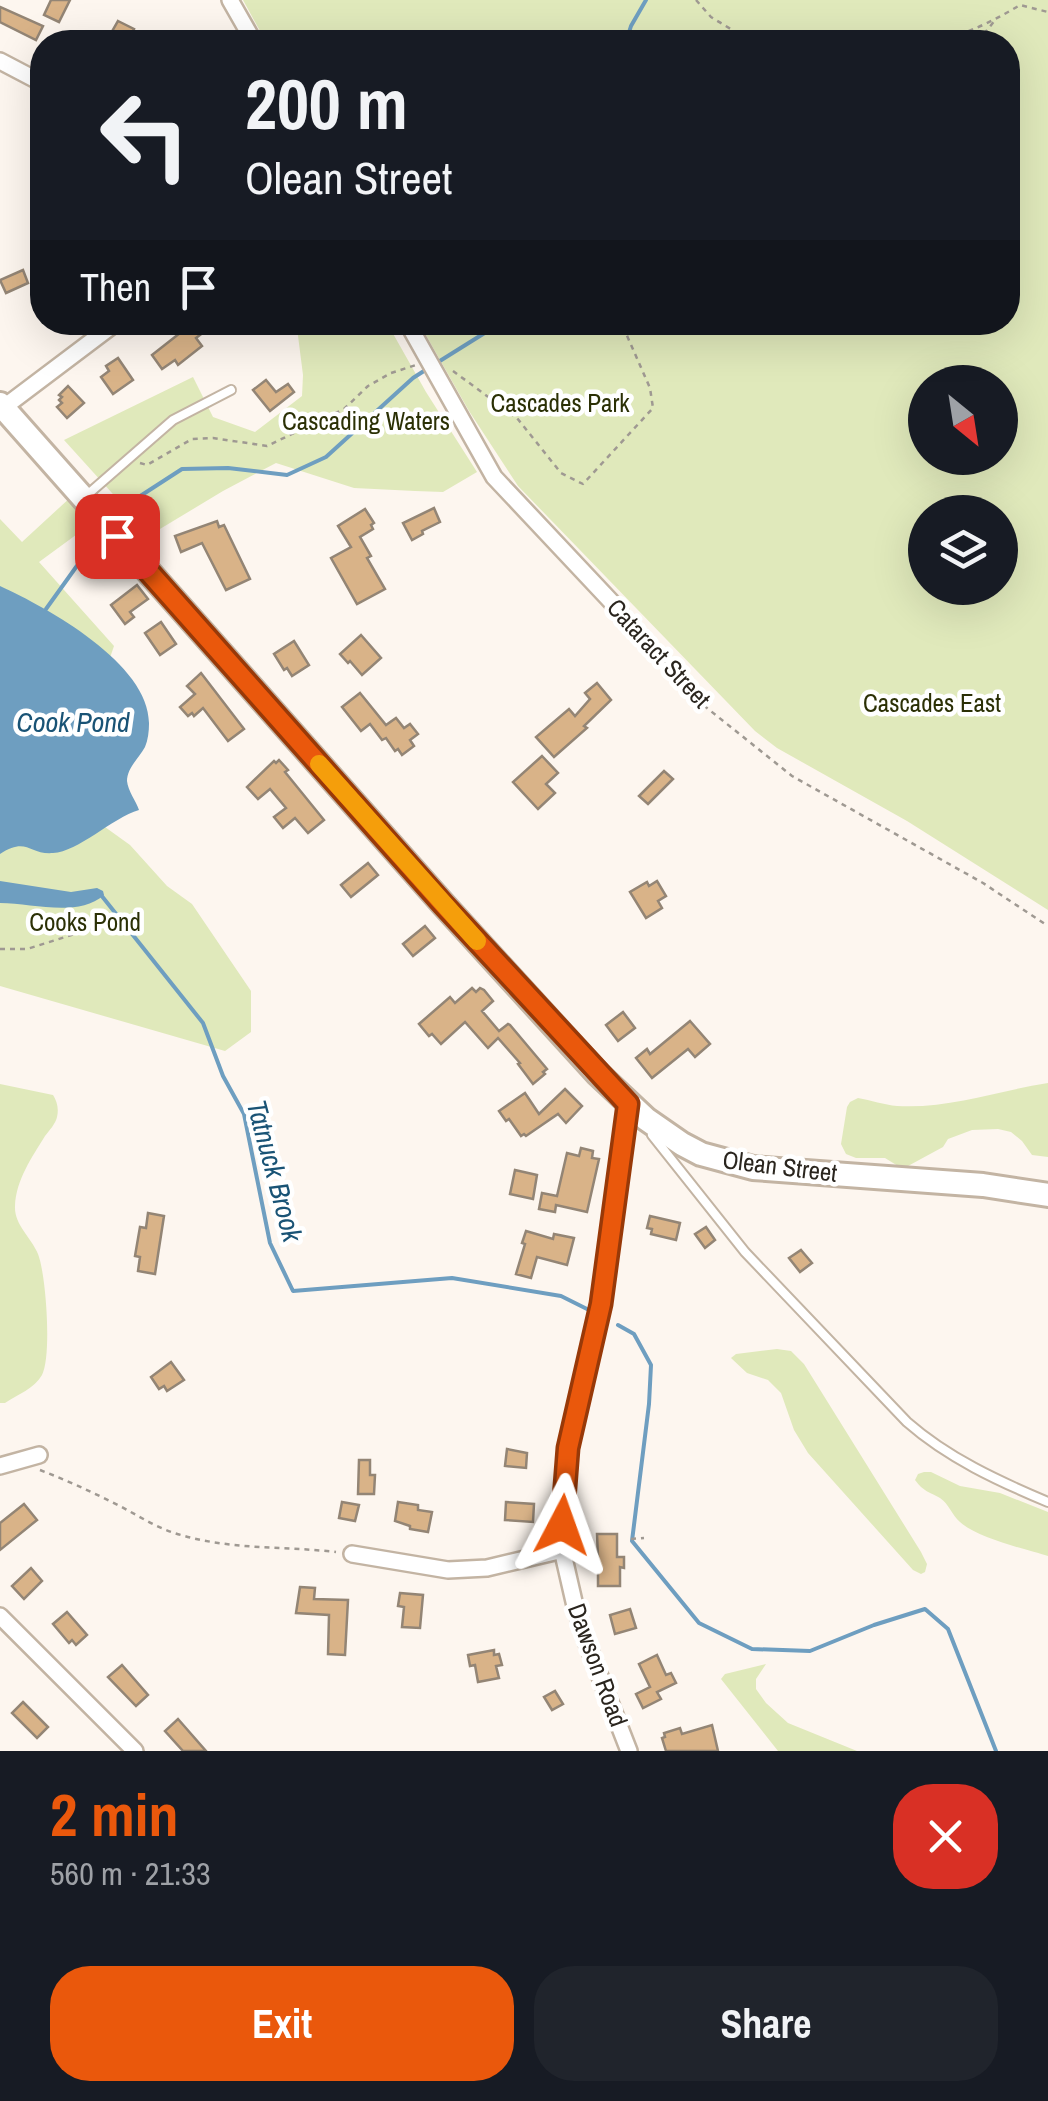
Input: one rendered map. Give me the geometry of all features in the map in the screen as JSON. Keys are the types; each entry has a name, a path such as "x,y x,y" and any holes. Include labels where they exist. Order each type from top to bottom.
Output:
{"street":[{"path":"230,0 247,30"},
{"path":"0,62 30,77"},
{"path":"2,406 100,335"},
{"name":"Cataract Street","path":"414,335 494,477 620,610"},
{"name":"Olean Street","path":"2,406 443,904 628,1104 663,1132 702,1154 753,1168 984,1185 1048,1194"},
{"name":"Dawson Road","path":"628,1104 601,1304 568,1448 562,1525 571,1590 585,1638 629,1751"},
{"path":"5,1465 39,1455"},
{"path":"352,1554 448,1570 487,1568 563,1550"},
{"path":"0,1616 135,1751"}],"lane":[{"path":"84,498 172,420 231,390"},
{"path":"628,1104 745,1252 907,1422 966,1463 1048,1502"}],"path":[{"path":"696,0 712,17 733,30"},
{"path":"972,30 996,20 1024,0"},
{"path":"1020,5 1048,12"},
{"path":"988,30 996,20"},
{"path":"129,458 147,465 192,439 268,446 344,410 368,386 391,373 438,358 517,418 561,473 583,484 652,408 650,388 627,335"},
{"name":"Cataract Street","path":"620,610 697,700 792,776 982,883 1048,926"},
{"path":"0,949 27,949 94,928"},
{"path":"5,1465 37,1469 61,1478 179,1535 226,1544 352,1554"},
{"path":"630,1539 644,1538"}],"green space":[{"path":"243,0 1048,0 1048,910 907,821 777,748 755,731 518,486 426,335 1020,335 1020,30 259,30"},
{"name":"Cascading Waters","path":"298,335 394,335 477,472 443,492 415,491 354,488 276,463 150,535 64,440 193,377 213,417 255,432 302,396"},
{"name":"Cooks Pond","path":"72,496 95,521 39,562 114,646 87,725 98,822 130,845 167,886 192,904 251,991 251,1032 225,1051 0,986 0,519 22,542"},
{"path":"1048,1083 1048,1157 1032,1155 1011,1132 998,1129 972,1130 948,1139 943,1147 908,1166 898,1166 885,1158 856,1158 846,1154 841,1144 847,1107 858,1098 897,1106 935,1105"},
{"path":"0,1084 53,1095 58,1111 22,1178 15,1206 17,1219 41,1264 47,1315 45,1365 35,1384 5,1403 0,1403"},
{"path":"777,1349 791,1351 804,1364 921,1552 927,1564 925,1572 913,1570 808,1453 794,1430 781,1393 768,1380 747,1373 731,1358"},
{"path":"924,1472 960,1486 1000,1493 1048,1512 1048,1556 968,1528 943,1500 915,1480"},
{"path":"766,1664 756,1679 756,1689 766,1703 788,1723 857,1751 778,1751 721,1679 725,1674"}],"water":[{"name":"Cook Pond","path":"0,586 44,608 93,641 133,680 145,702 148,738 127,781 139,810 63,851 45,853 22,846 0,854"},
{"path":"0,881 71,892 97,888 104,895 68,908 0,903"}],"building":[{"path":"51,0 70,0 59,22 44,15"},
{"path":"0,7 43,26 41,30 30,30 30,37 0,22"},
{"path":"118,21 134,29 133,30 113,30"},
{"path":"23,270 28,283 6,293 0,280"},
{"path":"177,335 200,335 196,338 202,346 178,365 175,360 162,369 152,355"},
{"path":"118,358 133,380 113,394 101,377 109,371 106,366"},
{"path":"266,380 276,392 288,384 294,392 270,411 253,390"},
{"path":"68,386 84,403 67,418 57,407 62,403 59,395"},
{"path":"434,508 440,522 412,540 403,523"},
{"path":"365,509 374,523 373,529 360,537 385,589 357,604 331,558 351,547 338,526"},
{"path":"217,521 219,527 224,525 250,579 226,590 202,543 181,552 175,536"},
{"path":"137,585 148,599 130,612 134,617 125,624 111,605"},
{"path":"161,622 176,644 160,655 145,633"},
{"path":"361,635 381,658 362,675 340,654"},
{"path":"294,641 309,665 292,676 274,654"},
{"path":"201,673 244,729 228,741 203,708 188,716 180,707 195,694 187,686"},
{"path":"597,683 611,700 554,757 536,737 569,709 575,716 590,699 585,693"},
{"path":"360,693 386,725 396,718 404,728 410,724 418,734 410,740 414,746 402,755 386,738 382,740 370,724 361,731 342,707"},
{"path":"542,756 558,773 546,784 555,793 538,809 513,782"},
{"path":"279,760 324,820 308,833 295,818 283,828 274,817 286,808 270,789 258,799 247,787"},
{"path":"664,771 673,779 648,804 639,796"},
{"path":"368,863 378,875 351,897 341,885"},
{"path":"657,881 666,896 658,901 662,908 646,918 630,892"},
{"path":"425,926 435,938 413,956 403,944"},
{"path":"472,988 476,992 484,990 493,1001 482,1011 499,1031 510,1025 547,1069 533,1084 498,1038 488,1048 465,1022 441,1044 419,1024 450,997 455,1003"},
{"path":"623,1012 635,1028 618,1041 606,1025"},
{"path":"690,1021 710,1044 695,1057 688,1049 652,1078 636,1058 647,1049 650,1054"},
{"path":"565,1089 582,1106 566,1123 558,1114 521,1136 499,1111 525,1093 539,1114"},
{"path":"581,1148 593,1151 592,1158 599,1159 587,1212 556,1205 555,1212 539,1209 542,1193 557,1196 567,1153 579,1156"},
{"path":"515,1170 537,1175 533,1199 510,1194"},
{"path":"148,1213 164,1216 155,1274 138,1271 140,1257 135,1256 140,1227 146,1228"},
{"path":"650,1216 680,1223 676,1240 651,1234 652,1229 647,1228"},
{"path":"706,1227 715,1240 705,1248 695,1234"},
{"path":"526,1231 553,1239 554,1234 574,1238 567,1265 537,1257 531,1278 516,1274"},
{"path":"801,1250 812,1263 800,1272 789,1258"},
{"path":"171,1362 184,1380 167,1391 164,1386 159,1389 151,1377"},
{"path":"507,1449 527,1453 526,1468 505,1466"},
{"path":"359,1460 370,1460 370,1475 375,1475 374,1494 358,1494"},
{"path":"342,1502 359,1505 355,1521 339,1518"},
{"path":"398,1502 432,1512 428,1532 395,1521"},
{"path":"506,1502 534,1504 533,1522 505,1520"},
{"path":"24,1504 37,1520 0,1550 0,1523"},
{"path":"597,1534 617,1534 617,1557 624,1557 620,1586 598,1586 598,1567 590,1567 590,1557 598,1557"},
{"path":"31,1568 42,1581 24,1599 12,1586"},
{"path":"300,1587 315,1588 314,1599 348,1600 345,1655 328,1654 329,1615 296,1613"},
{"path":"400,1593 423,1595 420,1628 402,1627 404,1607 398,1606"},
{"path":"630,1609 636,1628 615,1634 610,1615"},
{"path":"67,1612 87,1635 76,1645 72,1640 69,1643 53,1624"},
{"path":"494,1650 502,1665 496,1666 499,1678 478,1682 475,1665 470,1666 468,1655"},
{"path":"657,1655 666,1675 671,1673 676,1683 657,1692 661,1699 643,1708 636,1694 650,1687 639,1664"},
{"path":"122,1665 148,1695 136,1706 108,1677"},
{"path":"555,1691 563,1704 552,1710 544,1697"},
{"path":"23,1702 48,1727 37,1738 12,1713"},
{"path":"178,1719 206,1751 183,1751 165,1731"},
{"path":"712,1725 718,1751 666,1751 664,1733 680,1728 682,1734"}],"waterway":[{"path":"630,30 646,0"},
{"path":"435,364 481,335"},
{"path":"117,519 131,502 182,469 228,468 287,475 326,457 427,369"},
{"path":"46,609 104,534"},
{"name":"Tatnuck Brook","path":"101,895 203,1023 223,1076 244,1114 270,1243 293,1291 452,1278 561,1296 593,1312"},
{"name":"Tatnuck Brook","path":"618,1325 634,1334 651,1365 632,1541 699,1623 752,1649 810,1651 925,1609 948,1629 996,1751"}],"slow traffic":[{"path":"319,764 477,941"}],"route":[{"path":"117,536 443,904 628,1104 601,1304 568,1448 562,1525"}],"park label":[{"name":"Cascades Park","path":"560,403"},
{"name":"Cascades East","path":"932,703"}]}
